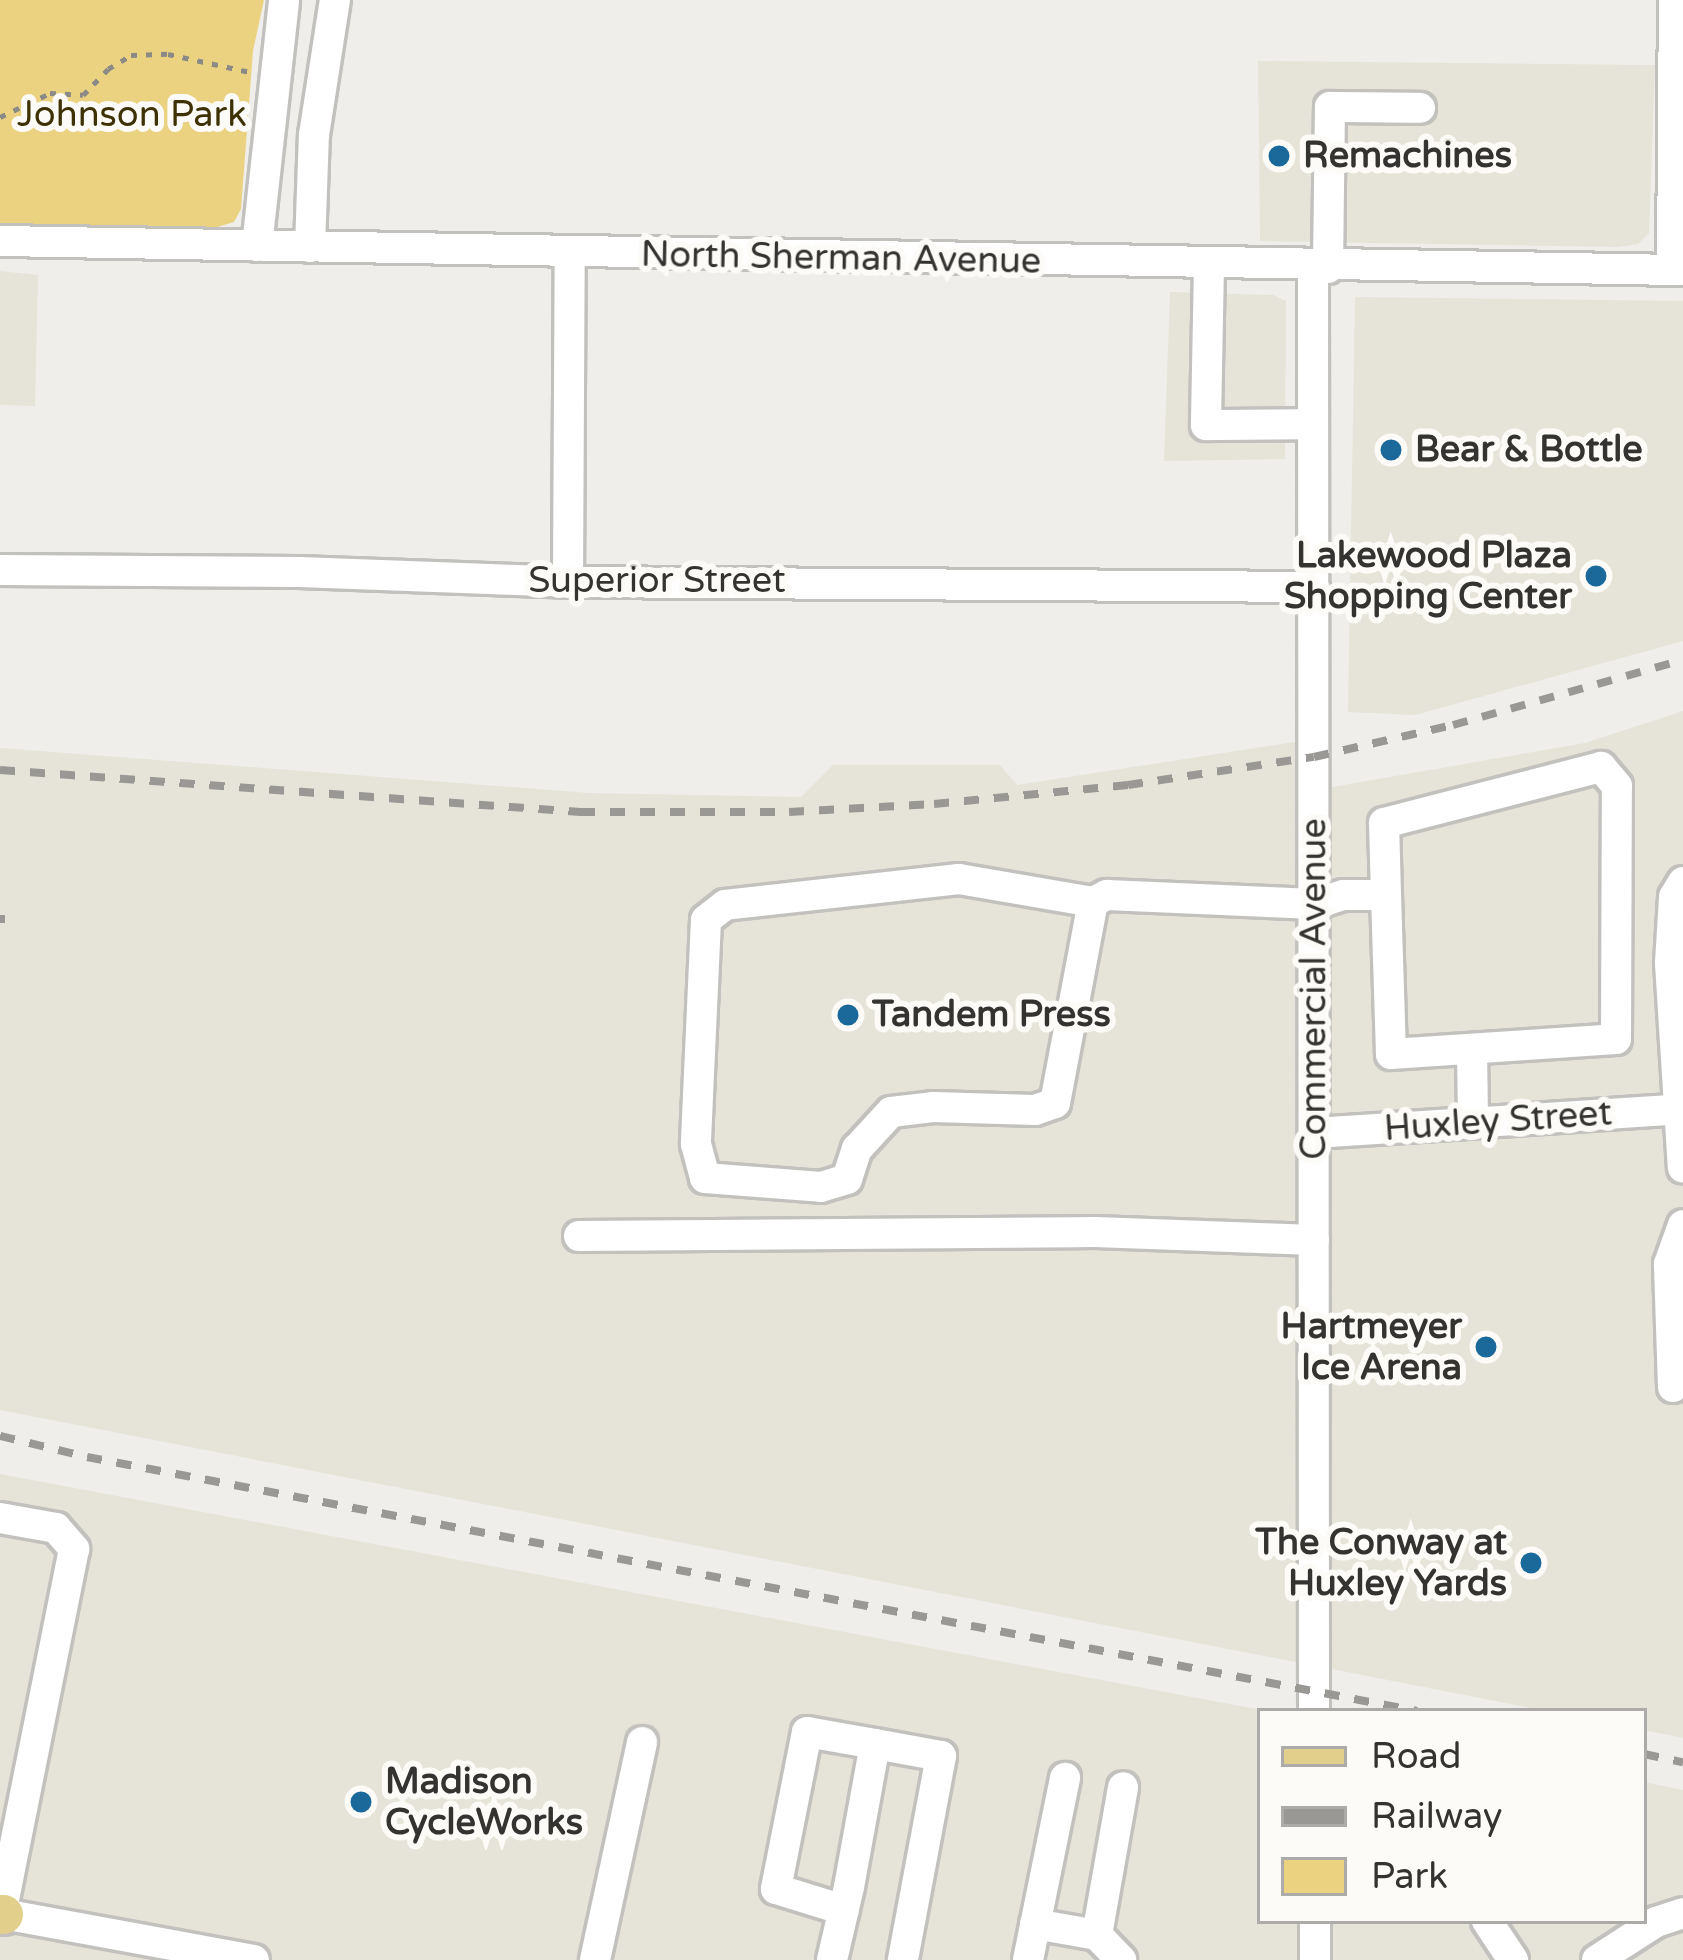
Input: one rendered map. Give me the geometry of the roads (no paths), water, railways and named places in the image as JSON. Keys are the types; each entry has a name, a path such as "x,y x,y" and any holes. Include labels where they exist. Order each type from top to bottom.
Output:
{"street":[{"path":"257,246 284,0"},
{"path":"310,248 313,152 335,0"},
{"path":"1674,0 1677,270"},
{"name":"Commercial Avenue","path":"1314,1708 1313,424 1330,107 1420,108"},
{"path":"266,152 313,152"},
{"name":"North Sherman Avenue","path":"0,241 1321,268 1677,270"},
{"path":"568,582 570,253"},
{"path":"1209,266 1206,425 1313,424"},
{"name":"Superior Street","path":"0,570 299,572 568,582 1314,587"},
{"path":"1601,767 1617,786 1616,1039 1391,1054 1386,895 1384,823 1601,767"},
{"path":"1093,902 1054,1103 1035,1109 933,1107 891,1112 857,1149 848,1179 821,1187 705,1178 696,1144 706,920 725,905 959,879 1093,902 1107,895 1314,904 1344,895 1386,895"},
{"path":"1683,882 1674,897 1670,963 1683,1168"},
{"path":"1472,1049 1473,1122"},
{"name":"Huxley Street","path":"1314,1133 1681,1109"},
{"path":"1673,1387 1669,1264 1683,1225"},
{"path":"579,1236 1095,1232 1314,1240"},
{"path":"0,1518 56,1528 74,1549 1,1915 254,1960"},
{"path":"844,1910 776,1889 807,1732 940,1756 903,1958"},
{"path":"595,1960 642,1742"},
{"path":"832,1960 875,1744"},
{"path":"1028,1960 1065,1778"},
{"path":"1097,1935 1123,1787"},
{"path":"1597,1960 1656,1922 1683,1913"},
{"path":"1036,1924 1097,1935 1121,1960"},
{"path":"1315,1924 1315,1960"},
{"path":"1489,1924 1513,1960"}],"railway":[{"path":"0,770 580,812 789,812 934,804 1128,785 1314,757 1453,725 1683,660"},
{"path":"0,919 5,919"},
{"path":"0,1436 87,1457 1401,1708"},
{"path":"1647,1755 1683,1762"}],"place":[{"name":"Remachines","path":"1279,156"},
{"name":"Bear & Bottle","path":"1391,450"},
{"name":"Lakewood Plaza Shopping Center","path":"1596,576"},
{"name":"Tandem Press","path":"848,1015"},
{"name":"Hartmeyer Ice Arena","path":"1486,1347"},
{"name":"The Conway at Huxley Yards","path":"1531,1563"},
{"name":"Madison CycleWorks","path":"361,1802"}],"park label":[{"name":"Johnson Park","path":"132,115"}]}
